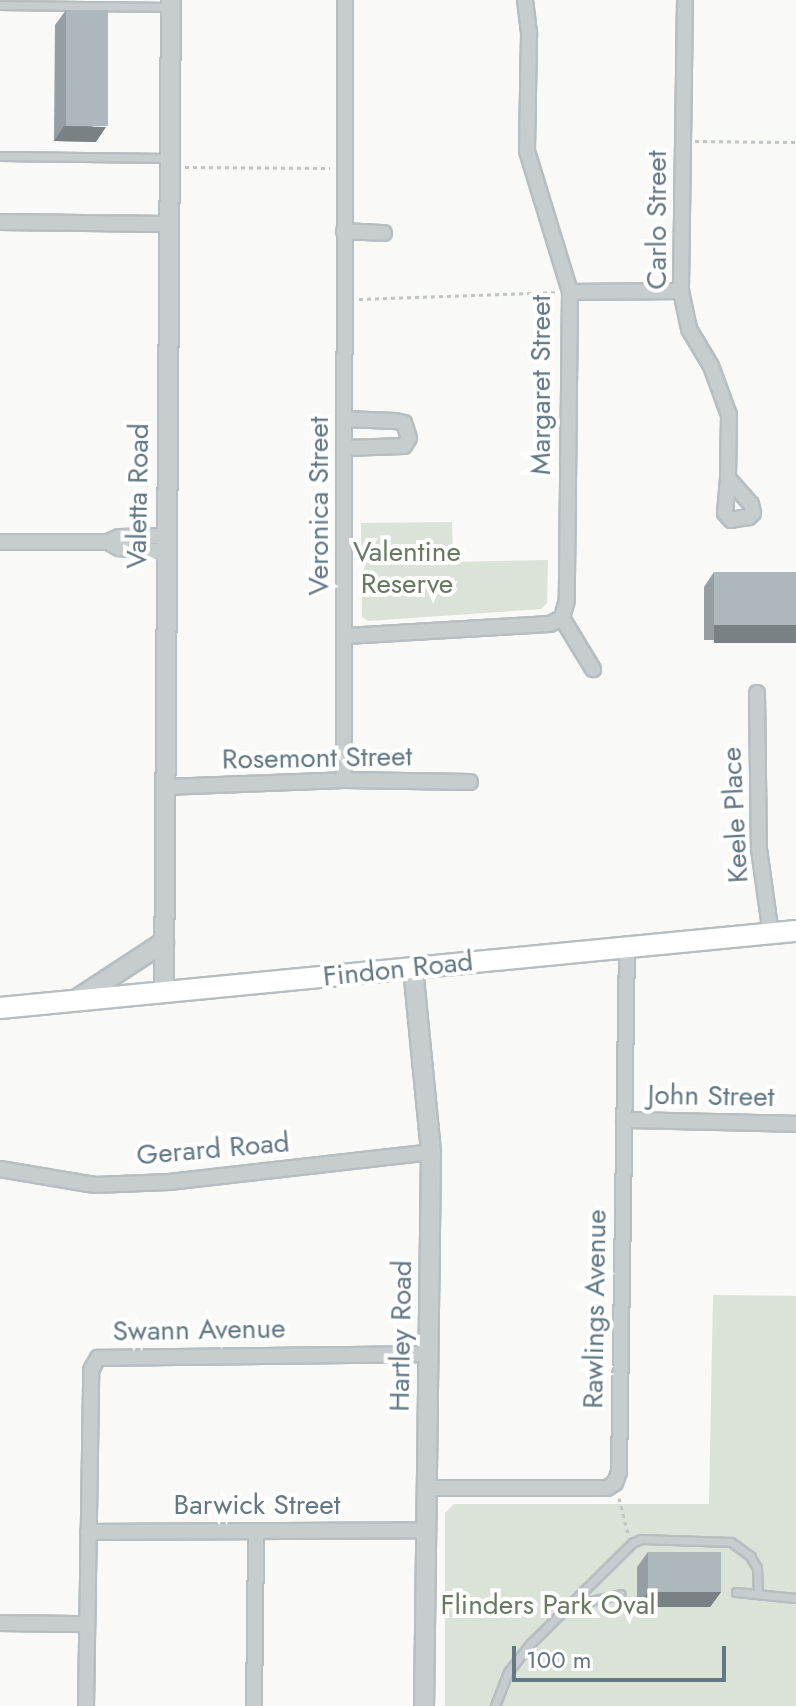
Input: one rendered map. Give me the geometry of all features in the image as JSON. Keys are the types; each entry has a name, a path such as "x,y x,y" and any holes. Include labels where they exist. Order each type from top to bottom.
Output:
{"main road":[{"name":"Findon Road","path":"0,1008 796,931"}],"street":[{"name":"Veronica Street","path":"344,780 345,0"},
{"name":"Margaret Street","path":"525,0 529,35 527,151 570,292 567,600 562,618"},
{"name":"Carlo Street","path":"685,0 681,291 689,329 711,366 729,415 728,478"},
{"name":"Valetta Road","path":"164,992 171,4"},
{"path":"0,222 169,224"},
{"path":"344,231 384,233"},
{"path":"570,292 681,291"},
{"path":"345,419 404,423 409,438 404,446 345,448"},
{"path":"0,542 108,542 119,548 166,544"},
{"path":"346,636 550,624 562,618 593,669"},
{"name":"Keele Place","path":"757,693 759,849 771,934"},
{"name":"Rosemont Street","path":"165,787 344,780 470,782"},
{"path":"74,1001 164,942"},
{"name":"Rawlings Avenue","path":"615,1483 619,1472 627,946"},
{"name":"Hartley Road","path":"413,968 431,1152 424,1706"},
{"name":"John Street","path":"624,1120 796,1124"},
{"name":"Gerard Road","path":"0,1169 95,1185 169,1182 431,1152"},
{"name":"Swann Avenue","path":"88,1532 91,1370 98,1358 112,1355 428,1354"},
{"path":"427,1488 607,1488 615,1483"},
{"name":"Barwick Street","path":"88,1532 426,1530"},
{"path":"254,1706 256,1531"},
{"path":"86,1706 88,1532"},
{"path":"0,1623 87,1624"}],"lane":[{"path":"0,5 171,4"},
{"path":"0,156 170,163"},
{"path":"495,1706 508,1672 519,1657 632,1543 641,1539 731,1542 750,1556 757,1568 758,1593"},
{"path":"736,1592 796,1598"},
{"path":"567,1606 621,1594"}],"path":[{"path":"683,141 796,142"},
{"path":"170,163 331,168"},
{"path":"343,300 570,292"},
{"path":"615,1483 632,1543"}],"green space":[{"name":"Valentine Reserve","path":"452,522 453,562 548,560 547,603 541,609 368,621 362,617 361,523"},
{"name":"Flinders Park Oval","path":"713,1295 796,1296 796,1706 445,1706 445,1513 454,1504 709,1504"}],"building":[{"path":"66,10 108,10 108,126 66,126"},
{"path":"714,572 796,572 796,625 714,625"},
{"path":"648,1552 721,1552 721,1592 648,1592"}]}
